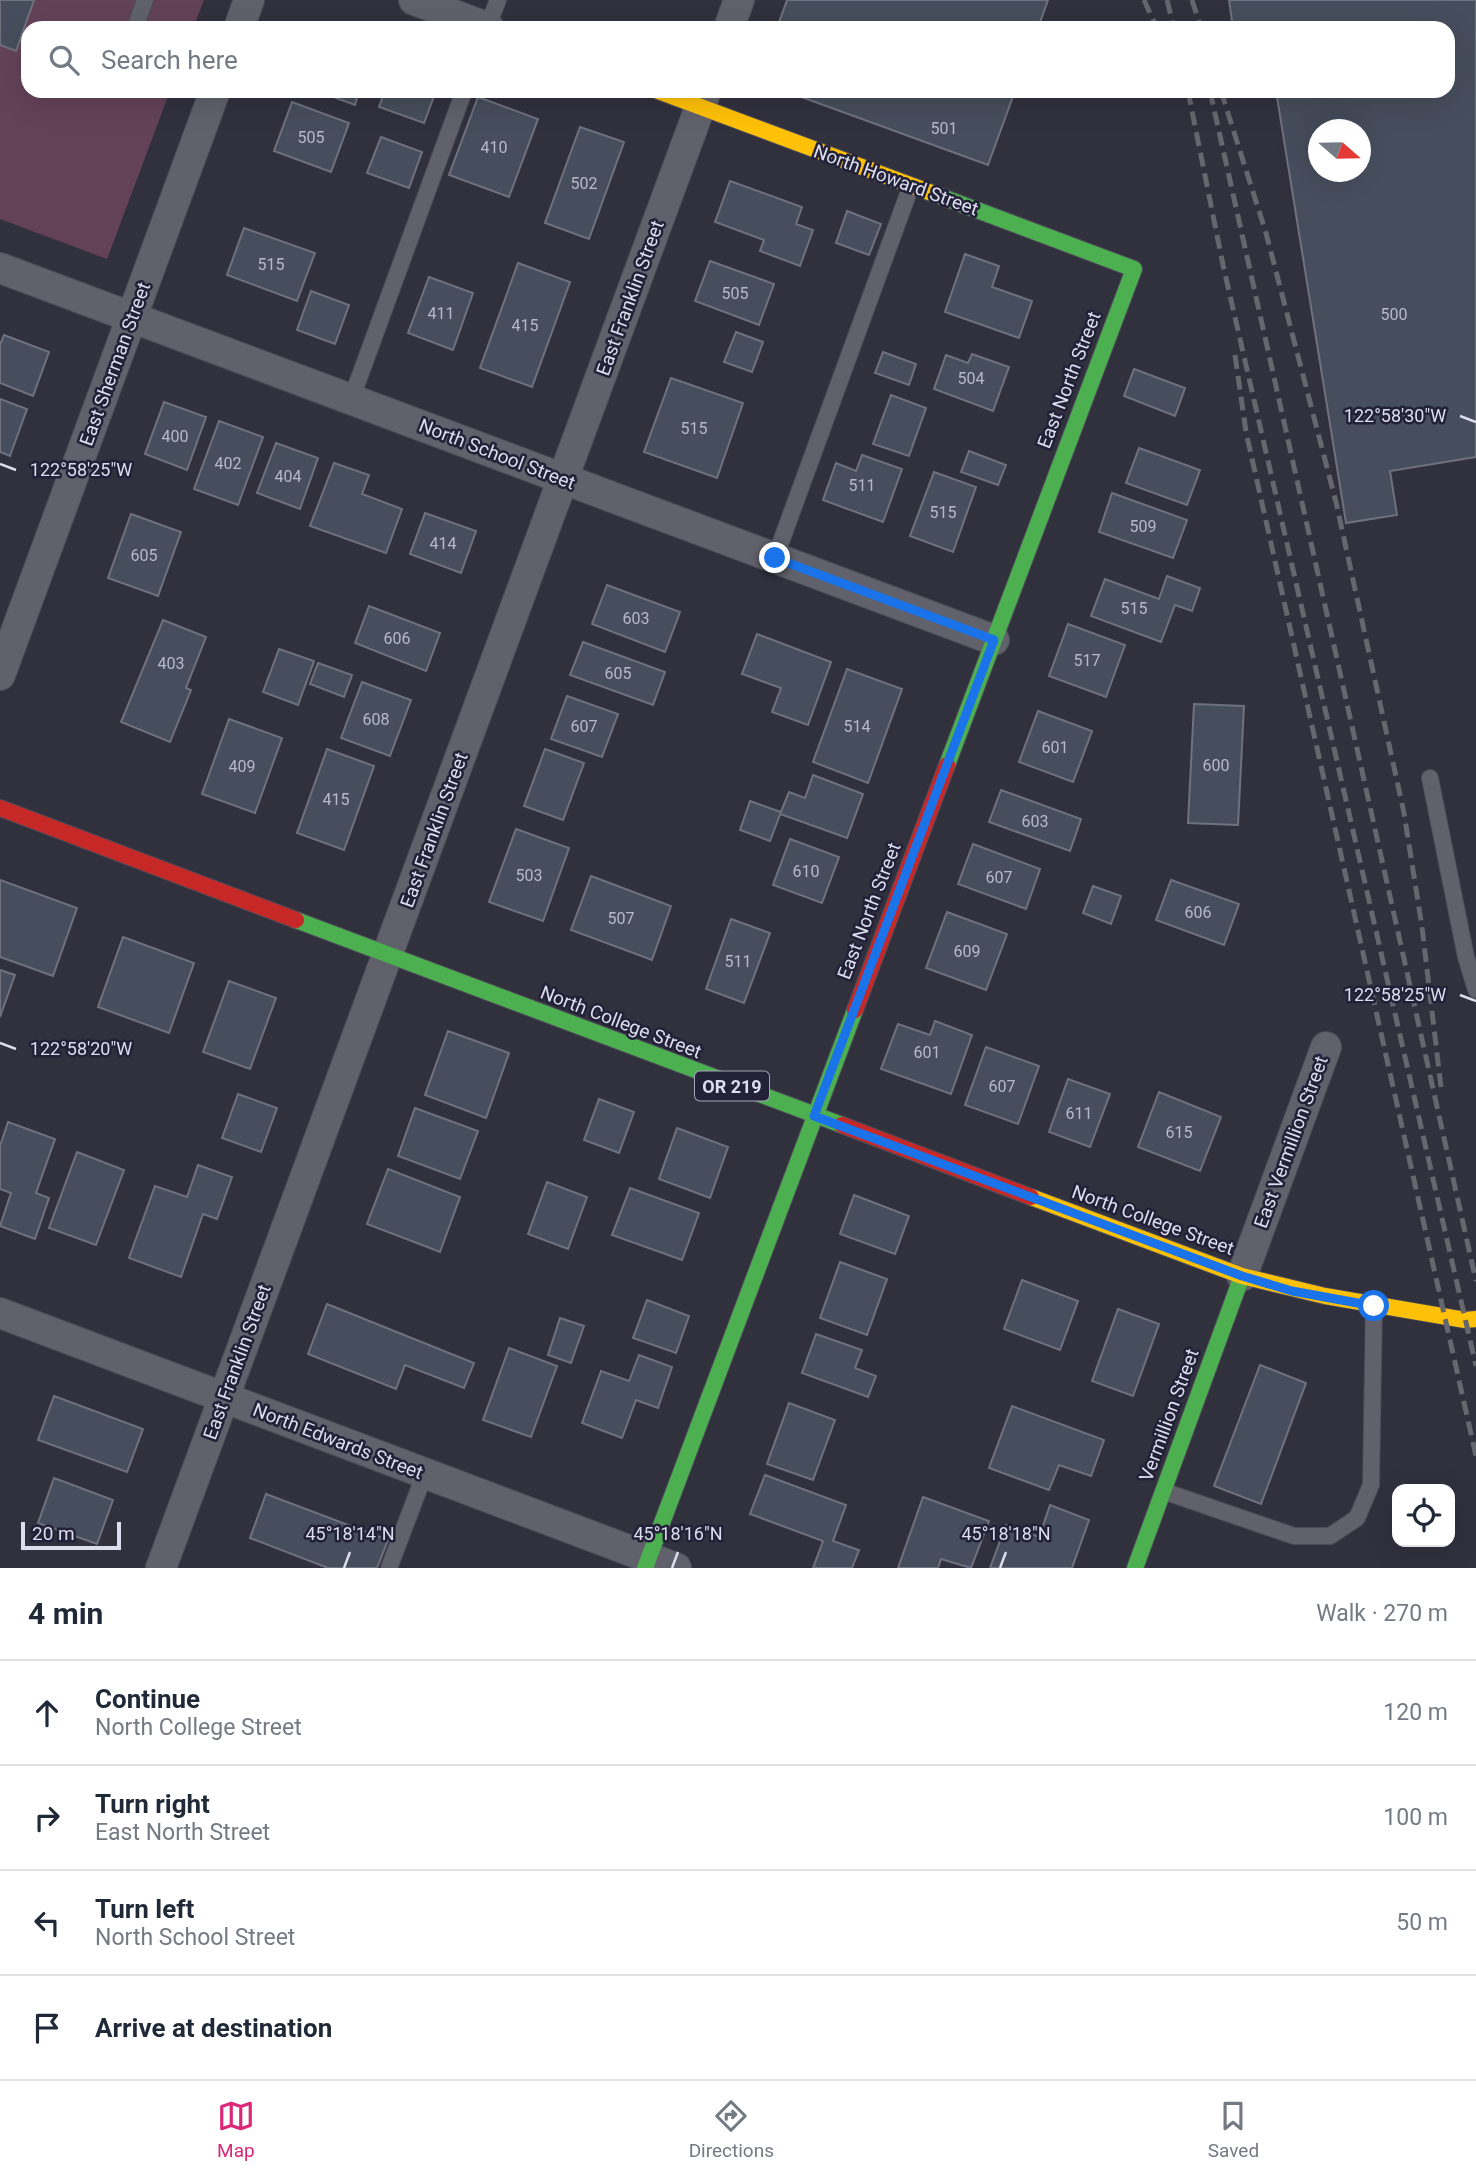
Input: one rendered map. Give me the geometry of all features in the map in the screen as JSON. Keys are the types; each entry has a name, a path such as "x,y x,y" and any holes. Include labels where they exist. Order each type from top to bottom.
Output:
{"street":[{"path":"242,21 249,0"},
{"path":"414,0 470,21"},
{"path":"732,21 739,0"},
{"name":"East Sherman Street","path":"0,675 212,98"},
{"name":"North Howard Street","path":"703,99 911,186 1133,269"},
{"name":"East Franklin Street","path":"161,1568 703,99"},
{"name":"North School Street","path":"0,268 994,640"},
{"name":"East North Street","path":"657,1565 814,1116 1133,269"},
{"name":"North College Street","path":"0,808 1242,1276 1292,1291 1374,1306 1476,1319"},
{"name":"East Vermillion Street","path":"1242,1276 1326,1047"},
{"name":"Vermillion Street","path":"1135,1568 1242,1276"},
{"name":"North Edwards Street","path":"0,1313 425,1473 657,1565"}],"lane":[{"path":"138,21 145,0"},
{"path":"490,21 498,0"},
{"path":"351,400 461,98"},
{"path":"775,558 911,186"},
{"path":"1430,778 1466,957 1476,990"},
{"path":"1163,1491 1294,1536 1330,1536 1357,1518 1371,1485 1374,1306"},
{"path":"389,1568 425,1473"}],"shaded area":[{"path":"0,0 204,0 196,21 21,21 21,98 167,98 107,259 0,219"}],"building":[{"path":"0,0 34,0 27,21 21,21 21,37 16,51 0,45"},
{"path":"787,0 1048,0 1040,21 780,21"},
{"path":"1229,0 1476,0 1476,457 1390,471 1397,515 1346,523 1277,98 1455,98 1455,21 1232,21"},
{"path":"336,98 357,98 355,105"},
{"path":"382,98 433,98 424,123 379,107"},
{"path":"478,98 538,119 509,197 449,175"},
{"path":"804,98 1012,98 988,165"},
{"path":"292,102 349,123 331,172 274,151"},
{"path":"580,127 624,142 589,239 545,223"},
{"path":"381,137 422,152 409,188 367,173"},
{"path":"730,181 802,207 796,224 813,230 800,266 760,251 764,240 715,222"},
{"path":"847,211 881,224 869,255 836,243"},
{"path":"244,228 315,253 297,301 227,275"},
{"path":"965,254 999,266 992,287 1032,301 1019,338 945,312"},
{"path":"710,261 774,284 759,325 695,301"},
{"path":"518,263 570,282 532,387 480,368"},
{"path":"429,277 473,293 453,350 408,333"},
{"path":"311,291 349,305 335,344 297,330"},
{"path":"736,332 763,342 752,372 724,362"},
{"path":"4,335 49,352 33,396 0,383 0,345"},
{"path":"883,352 916,364 909,385 875,373"},
{"path":"972,354 1009,367 993,411 934,389 946,355 968,363"},
{"path":"1134,369 1185,388 1175,416 1124,396"},
{"path":"671,378 743,403 717,478 644,452"},
{"path":"891,395 926,408 909,456 873,444"},
{"path":"0,399 27,409 10,456 0,452"},
{"path":"164,402 206,417 187,470 145,454"},
{"path":"219,421 263,437 238,505 194,489"},
{"path":"276,443 318,458 300,509 257,493"},
{"path":"1139,448 1200,470 1187,505 1126,483"},
{"path":"969,451 1006,465 998,485 961,472"},
{"path":"862,455 902,469 883,522 823,500 836,463 856,471"},
{"path":"334,463 369,475 362,494 402,509 386,553 310,526"},
{"path":"934,472 976,487 953,552 910,536"},
{"path":"1112,493 1187,520 1173,558 1099,532"},
{"path":"425,513 476,531 461,573 410,554"},
{"path":"131,514 181,532 158,596 108,578"},
{"path":"1167,576 1200,588 1192,611 1175,605 1161,642 1091,616 1105,579 1159,599"},
{"path":"607,585 680,612 665,652 592,624"},
{"path":"369,606 440,633 426,671 355,643"},
{"path":"163,620 206,637 186,688 191,690 170,742 121,722"},
{"path":"1068,624 1125,645 1106,697 1049,676"},
{"path":"757,634 831,662 808,725 772,712 781,688 742,674"},
{"path":"583,642 665,672 653,705 570,675"},
{"path":"279,649 314,661 298,705 263,692"},
{"path":"318,663 352,675 344,697 310,684"},
{"path":"847,669 902,689 868,783 813,762"},
{"path":"362,682 411,700 390,756 341,738"},
{"path":"567,696 618,714 602,757 551,739"},
{"path":"1194,704 1244,706 1238,825 1188,823"},
{"path":"1038,711 1092,731 1073,782 1019,762"},
{"path":"229,719 282,738 255,813 202,794"},
{"path":"327,749 374,766 344,850 297,833"},
{"path":"545,749 584,763 563,820 524,806"},
{"path":"813,775 863,794 847,838 780,814 789,792 805,798"},
{"path":"1001,790 1081,819 1070,851 989,822"},
{"path":"750,801 781,812 770,841 740,830"},
{"path":"516,829 569,848 543,921 489,902"},
{"path":"790,839 839,857 822,903 773,885"},
{"path":"973,844 1040,869 1026,909 958,884"},
{"path":"591,876 671,906 652,960 571,930"},
{"path":"0,880 77,908 53,976 0,957"},
{"path":"1171,880 1239,904 1224,945 1156,920"},
{"path":"1093,886 1121,896 1111,924 1083,913"},
{"path":"947,912 1007,934 986,990 926,968"},
{"path":"731,919 770,933 744,1003 706,989"},
{"path":"123,937 194,963 169,1033 98,1007"},
{"path":"0,970 15,975 0,1017"},
{"path":"229,981 276,998 250,1069 203,1052"},
{"path":"935,1021 972,1035 951,1094 881,1069 898,1024 930,1035"},
{"path":"448,1031 509,1053 486,1118 425,1095"},
{"path":"986,1047 1039,1066 1018,1124 965,1105"},
{"path":"1068,1079 1110,1094 1090,1147 1049,1132"},
{"path":"1159,1092 1221,1117 1200,1171 1138,1147"},
{"path":"238,1094 277,1108 261,1152 222,1138"},
{"path":"599,1099 634,1112 619,1153 584,1140"},
{"path":"415,1108 478,1131 460,1179 398,1156"},
{"path":"8,1122 55,1139 36,1193 49,1198 35,1239 0,1226 11,1193 0,1189 0,1146"},
{"path":"677,1128 728,1147 710,1198 659,1179"},
{"path":"77,1152 124,1170 96,1245 49,1228"},
{"path":"198,1165 232,1177 217,1219 203,1214 181,1277 129,1258 155,1186 187,1197"},
{"path":"388,1169 460,1197 440,1252 367,1224"},
{"path":"547,1182 587,1197 568,1249 528,1234"},
{"path":"630,1188 699,1213 682,1260 612,1235"},
{"path":"854,1195 909,1216 895,1254 840,1234"},
{"path":"840,1262 887,1279 867,1335 820,1318"},
{"path":"1022,1280 1078,1301 1060,1350 1004,1329"},
{"path":"647,1300 689,1316 676,1353 633,1338"},
{"path":"327,1304 474,1363 464,1388 405,1365 396,1389 308,1354"},
{"path":"1118,1309 1159,1324 1133,1396 1092,1381"},
{"path":"560,1318 584,1326 571,1363 548,1355"},
{"path":"816,1334 862,1350 855,1368 876,1376 868,1397 802,1373"},
{"path":"509,1348 557,1366 531,1437 483,1420"},
{"path":"639,1355 672,1367 658,1408 636,1400 622,1438 582,1423 601,1371 629,1381"},
{"path":"1260,1365 1306,1383 1261,1504 1214,1486"},
{"path":"54,1396 143,1429 127,1472 38,1440"},
{"path":"789,1403 835,1420 813,1480 767,1464"},
{"path":"1012,1406 1104,1440 1091,1476 1059,1465 1049,1490 989,1468"},
{"path":"765,1475 846,1505 833,1541 859,1550 852,1568 813,1568 823,1541 750,1514"},
{"path":"54,1478 113,1500 97,1544 38,1523"},
{"path":"266,1494 388,1540 377,1568 328,1568 250,1538"},
{"path":"923,1497 989,1521 971,1568 941,1559 938,1568 898,1568"},
{"path":"1050,1505 1089,1520 1072,1568 990,1568 1006,1525 1039,1537"}],"railway":[{"path":"1144,0 1154,21"},
{"path":"1167,0 1172,21"},
{"path":"1192,0 1199,21"},
{"path":"1189,98 1223,265 1476,1366"},
{"path":"1212,98 1476,1281"},
{"path":"1223,98 1266,233 1336,502 1404,813 1422,927 1441,1087"},
{"path":"1235,355 1246,432 1476,1456"}],"traffic: fast":[{"path":"929,192 1134,269 947,765"},
{"path":"296,920 842,1125"},
{"path":"645,1568 855,1010"},
{"path":"1135,1568 1242,1276"}],"traffic: slow":[{"path":"677,98 929,192"},
{"path":"1031,1197 1242,1276 1325,1296 1465,1320 1476,1319"}],"traffic: jam":[{"path":"855,1010 947,765"},
{"path":"0,808 296,920"},
{"path":"842,1125 1031,1197"}],"route":[{"path":"775,558 994,640 814,1116 1242,1276 1292,1291 1374,1306"}]}
